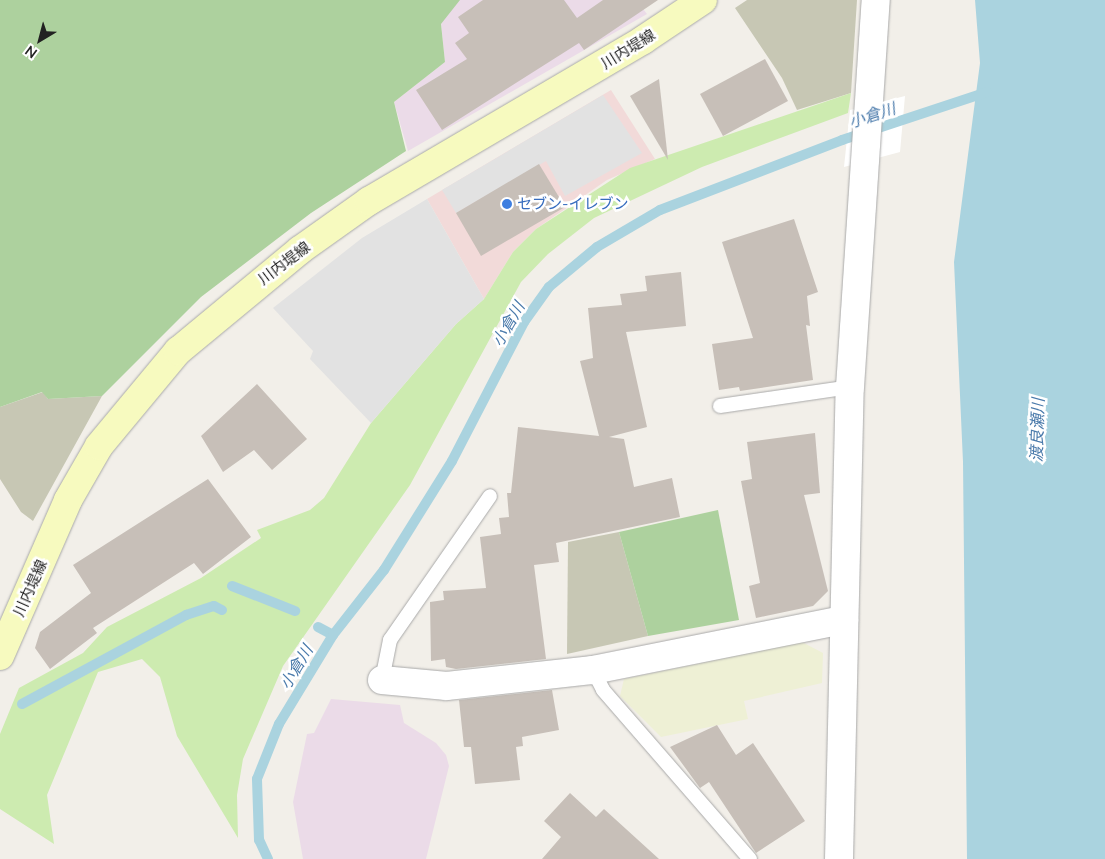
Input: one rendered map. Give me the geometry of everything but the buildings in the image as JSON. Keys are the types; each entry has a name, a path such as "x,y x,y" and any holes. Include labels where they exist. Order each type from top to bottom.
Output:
{"main road":[{"name":"川内堤線","path":"0,656 68,500 99,446 145,386 184,345 300,250 369,201 635,45 703,0"}],"street":[{"path":"839,859 850,387 862,162 876,0"},
{"path":"382,680 447,686 593,670 844,620"}],"lane":[{"path":"720,406 850,387"},
{"path":"382,680 390,640 490,496"},
{"path":"593,670 603,690 750,859"}],"shaded area":[{"path":"452,0 636,0 647,14 408,151 394,102 445,62 441,23"},
{"path":"747,0 857,0 851,93 797,110 782,78 735,8"},
{"path":"611,90 655,159 607,180 536,229 513,252 484,299 427,199"},
{"path":"603,95 642,153 565,196 546,161 456,213 442,190"},
{"path":"427,199 484,299 456,324 371,423 310,359 313,351 273,308 362,238"},
{"path":"43,392 48,399 102,396 33,521 21,512 0,479 0,407"},
{"path":"619,532 648,636 567,654 568,542"},
{"path":"802,642 823,653 822,683 744,701 748,719 661,737 620,696 624,679"},
{"path":"331,699 400,705 404,723 436,743 446,755 449,766 426,859 303,859 293,802 307,734 314,733"}],"green space":[{"path":"0,0 460,0 441,24 445,62 394,102 406,151 311,213 201,297 102,396 48,399 42,392 0,407"},
{"path":"851,93 848,113 702,167 594,218 548,254 521,282 410,485 283,666 243,759 237,795 238,838 177,736 160,677 142,659 98,672 47,795 54,844 0,809 0,734 19,688 83,653 107,627 201,578 261,538 257,530 310,510 324,498 371,423 456,324 484,299 513,252 536,229 630,168"},
{"path":"718,510 739,620 648,636 619,532"}],"water":[{"name":"渡良瀬川","path":"975,0 1105,0 1105,859 967,859 963,462 954,262 980,63"}],"pier":[{"path":"905,96 900,152 844,167 850,110"}],"waterway":[{"name":"小倉川","path":"268,859 259,840 257,779 279,724 333,635 384,570 452,461 524,322 549,287 597,247 660,210 842,140 987,92"},
{"path":"232,586 295,611"},
{"path":"22,704 186,615 214,606 222,610"},
{"path":"318,627 333,635"}],"place":[{"name":"セブン-イレブン","path":"507,204"}]}
